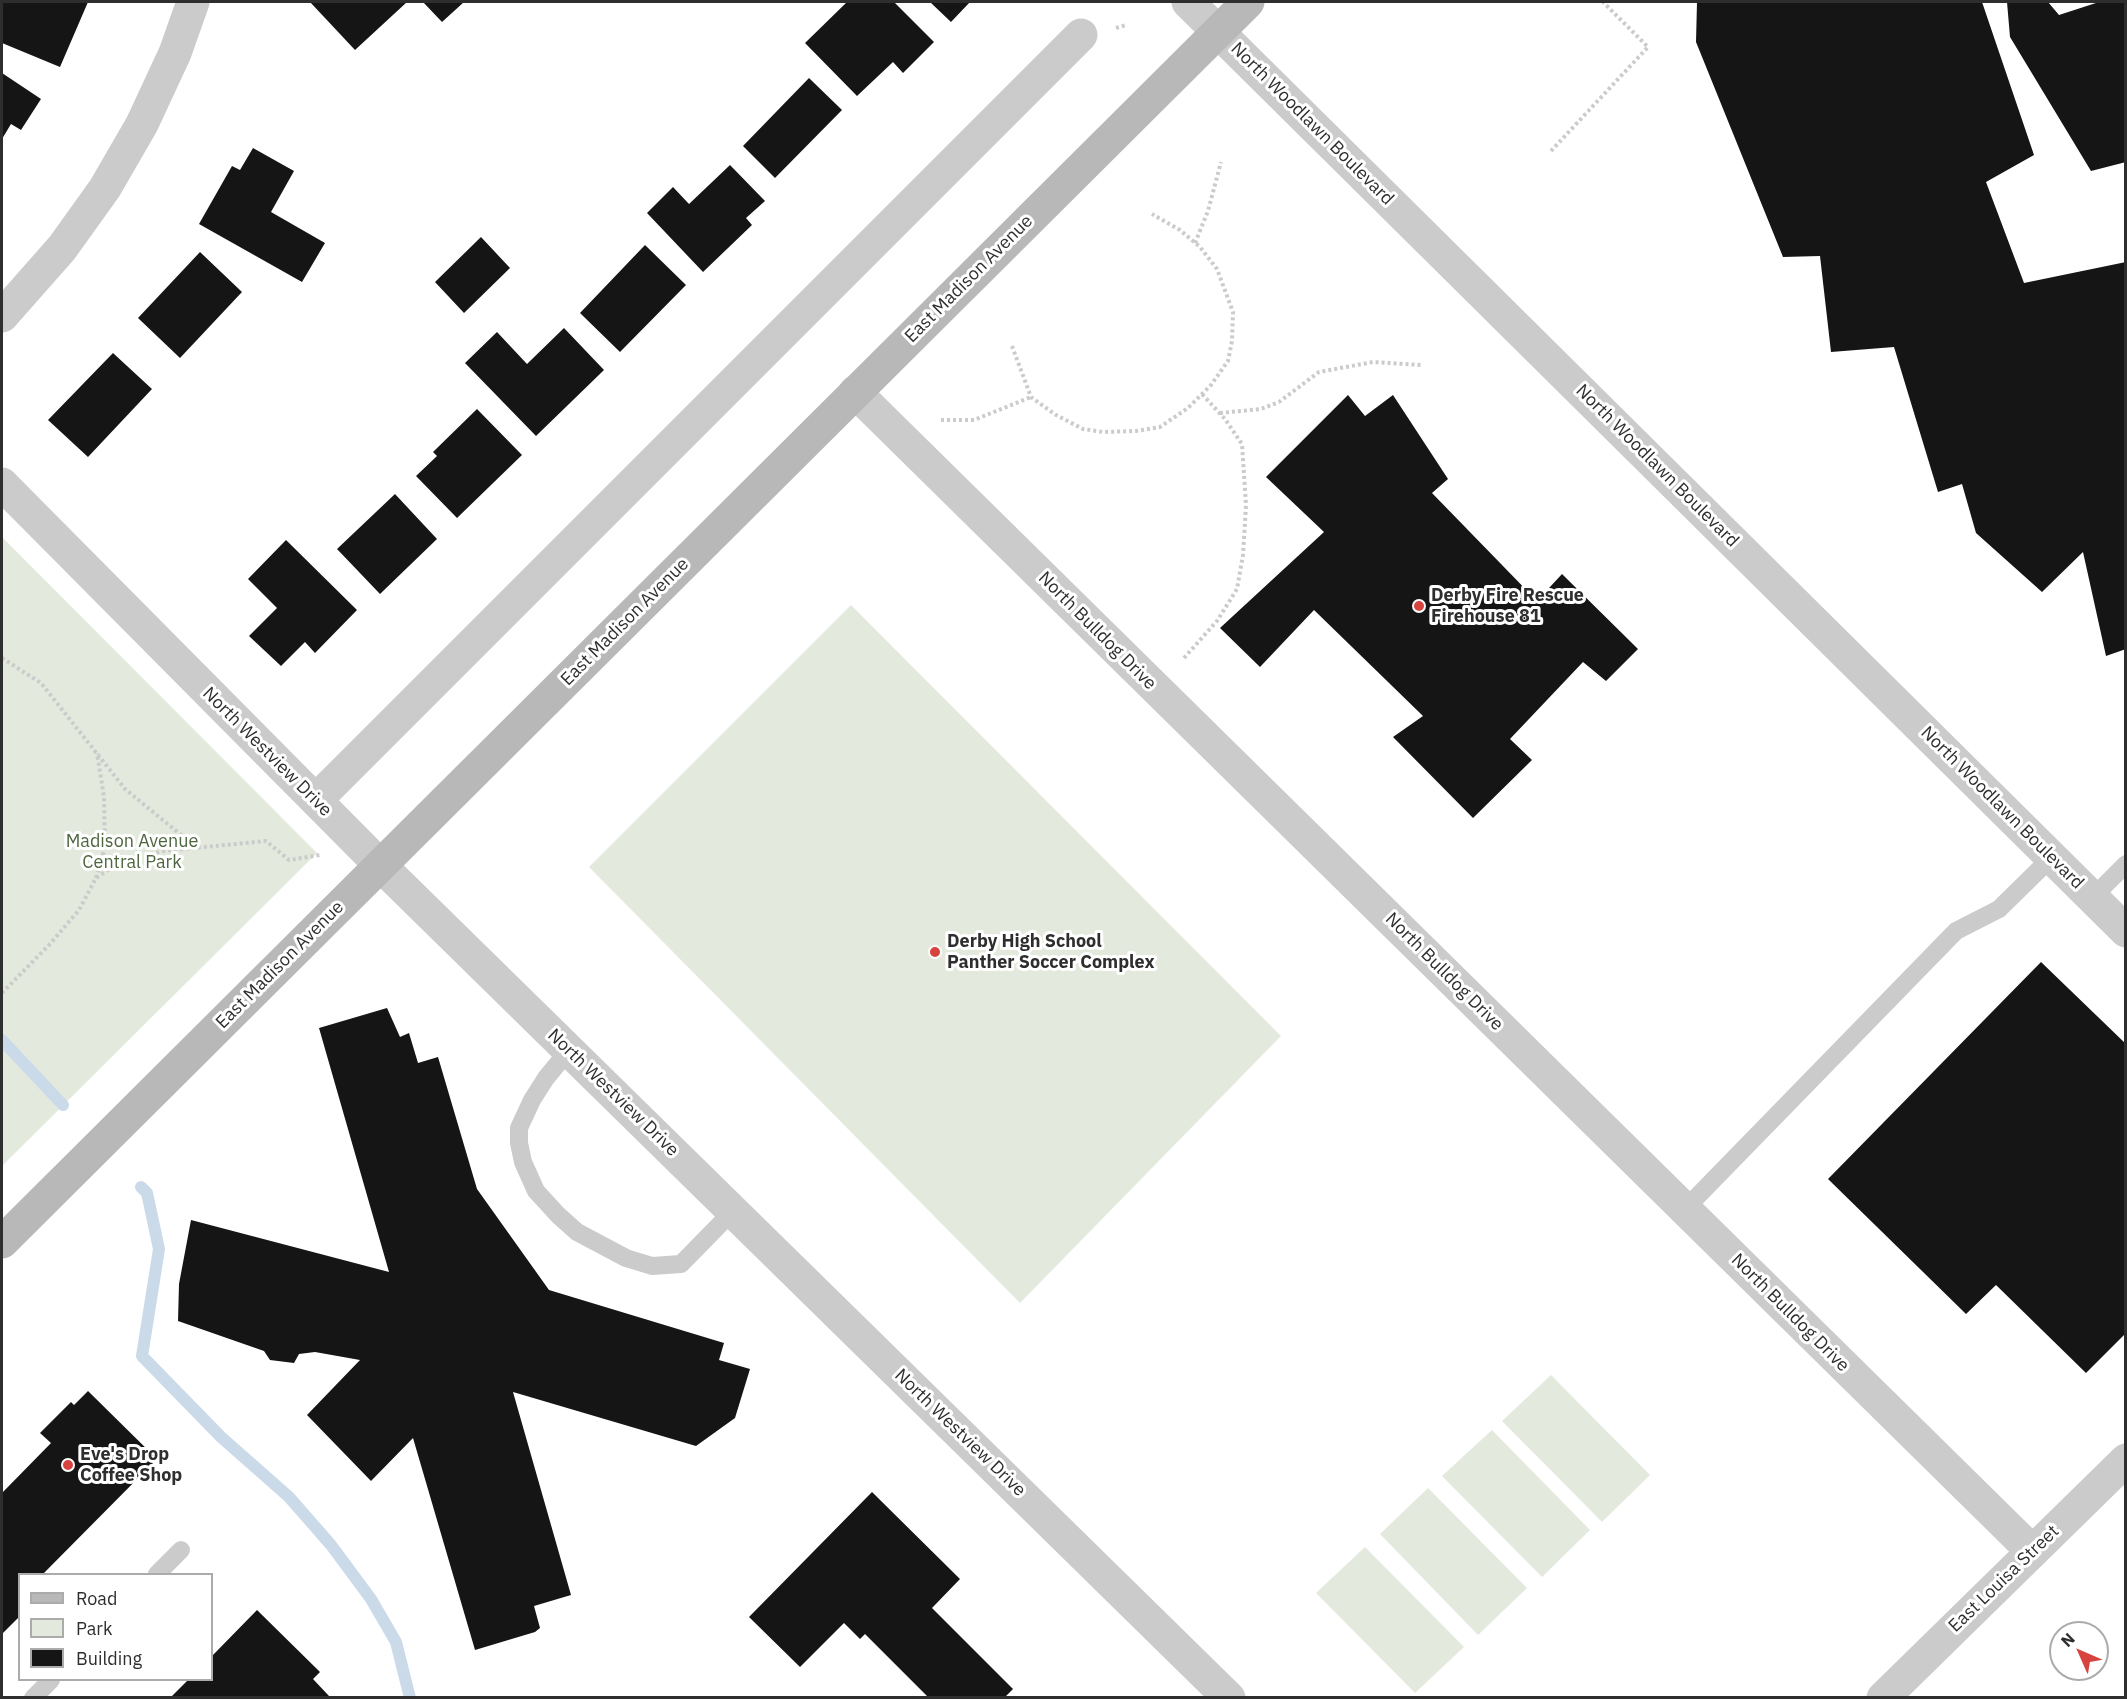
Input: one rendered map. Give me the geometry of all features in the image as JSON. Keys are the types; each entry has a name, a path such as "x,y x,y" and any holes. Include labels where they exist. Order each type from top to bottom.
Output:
{"main road":[{"name":"East Madison Avenue","path":"2,1242 1248,2"}],"street":[{"path":"2,316 62,248 105,188 142,124 175,52 194,2"},
{"name":"North Woodlawn Boulevard","path":"1188,2 2126,931"},
{"path":"316,800 1081,35"},
{"name":"North Bulldog Drive","path":"855,392 2032,1551"},
{"name":"North Westview Drive","path":"2,484 380,865 733,1211 1216,1693"},
{"name":"East Louisa Street","path":"1883,1698 2126,1460"}],"lane":[{"path":"1685,1209 1956,931 1999,909 2052,857"},
{"path":"2092,898 2126,864"},
{"path":"568,1050 532,1100 519,1128 523,1162 536,1191 558,1215 577,1232 626,1258 652,1266 681,1264 733,1211"},
{"path":"159,1573 181,1550"},
{"path":"33,1698 50,1681"}],"path":[{"path":"1551,151 1648,47 1603,2"},
{"path":"1195,243 1208,211 1221,162"},
{"path":"1012,346 1031,397 1056,415 1083,429 1103,432 1136,431 1160,427 1188,408 1228,361 1232,341 1233,312 1217,269 1195,243 1180,230 1152,214"},
{"path":"1219,413 1261,409 1279,402 1320,372 1373,362 1421,365"},
{"path":"1184,658 1216,621 1237,589 1243,555 1246,505 1242,444 1202,394"},
{"path":"941,420 974,420 1031,397"},
{"path":"2,658 42,682 125,789 197,848"},
{"path":"2,993 79,910 96,878 105,847 104,796 97,752"},
{"path":"96,878 123,860 164,850 266,841 289,860 324,855"}],"green space":[{"name":"Madison Avenue Central Park","path":"2,537 317,853 2,1166"},
{"name":"Derby High School Panther Soccer Complex","path":"851,605 1281,1036 1020,1303 589,867"},
{"path":"1551,1375 1650,1475 1602,1522 1502,1421"},
{"path":"1492,1430 1590,1530 1542,1577 1442,1476"},
{"path":"1428,1488 1527,1588 1478,1635 1380,1534"},
{"path":"1365,1547 1464,1647 1415,1693 1316,1593"}],"building":[{"path":"2,2 88,2 60,67 2,43"},
{"path":"310,2 407,2 355,50"},
{"path":"423,2 464,2 442,22"},
{"path":"847,2 894,2 934,42 903,73 893,62 857,96 805,43"},
{"path":"930,2 970,2 951,22"},
{"path":"1697,2 1982,2 2034,155 1986,182 2024,283 2126,262 2126,649 2106,656 2083,552 2042,592 1976,533 1962,484 1938,492 1894,347 1831,352 1820,256 1783,257 1696,42"},
{"path":"2007,2 2048,2 2059,15 2099,2 2126,2 2126,162 2091,171 2010,37"},
{"path":"2,73 41,99 21,130 11,124 2,139"},
{"path":"809,78 842,110 775,178 743,146"},
{"path":"253,148 294,171 271,212 325,243 302,282 199,224 232,166 240,170"},
{"path":"730,165 765,201 746,218 752,225 703,272 647,213 673,187 689,204"},
{"path":"481,237 510,268 464,313 435,282"},
{"path":"645,245 686,285 620,352 580,313"},
{"path":"200,252 242,292 180,358 138,318"},
{"path":"564,328 604,370 536,436 465,363 497,332 527,364"},
{"path":"113,353 152,389 88,457 48,420"},
{"name":"Derby Fire Rescue Firehouse 81","path":"1348,395 1365,416 1393,395 1448,479 1432,493 1537,601 1562,574 1638,649 1606,681 1583,662 1510,739 1532,760 1473,818 1393,737 1423,716 1314,610 1260,667 1220,628 1324,532 1266,477"},
{"path":"477,409 522,455 457,518 416,476 437,456 433,452"},
{"path":"395,494 437,539 380,594 337,549"},
{"path":"286,540 357,610 315,653 305,642 281,666 249,636 277,608 248,579"},
{"path":"2041,962 2126,1044 2126,1333 2086,1373 1996,1285 1966,1314 1828,1179"},
{"path":"387,1008 400,1037 409,1033 418,1063 438,1057 477,1189 549,1290 724,1343 719,1360 750,1369 735,1418 696,1446 513,1392 571,1595 534,1606 540,1628 535,1632 475,1650 413,1438 371,1481 307,1415 360,1360 315,1352 299,1354 294,1363 270,1360 264,1351 178,1321 179,1284 191,1220 389,1272 319,1028"},
{"path":"88,1391 157,1459 44,1573 18,1573 18,1618 2,1634 2,1493 51,1443 40,1433 71,1402 74,1405"},
{"path":"872,1492 960,1579 932,1608 1013,1689 1004,1698 929,1698 865,1634 860,1639 844,1623 800,1667 749,1617"},
{"path":"257,1610 320,1672 313,1679 329,1696 327,1698 170,1698 187,1681 213,1681 213,1655"}],"waterway":[{"path":"2,1040 63,1105"},
{"path":"141,1187 147,1193 159,1249 142,1356 221,1437 289,1497 331,1545 371,1599 396,1642 410,1698"}],"place":[{"name":"Derby Fire Rescue Firehouse 81","path":"1419,606"},
{"name":"Derby High School Panther Soccer Complex","path":"935,952"},
{"name":"Eve's Drop Coffee Shop","path":"68,1465"}]}
